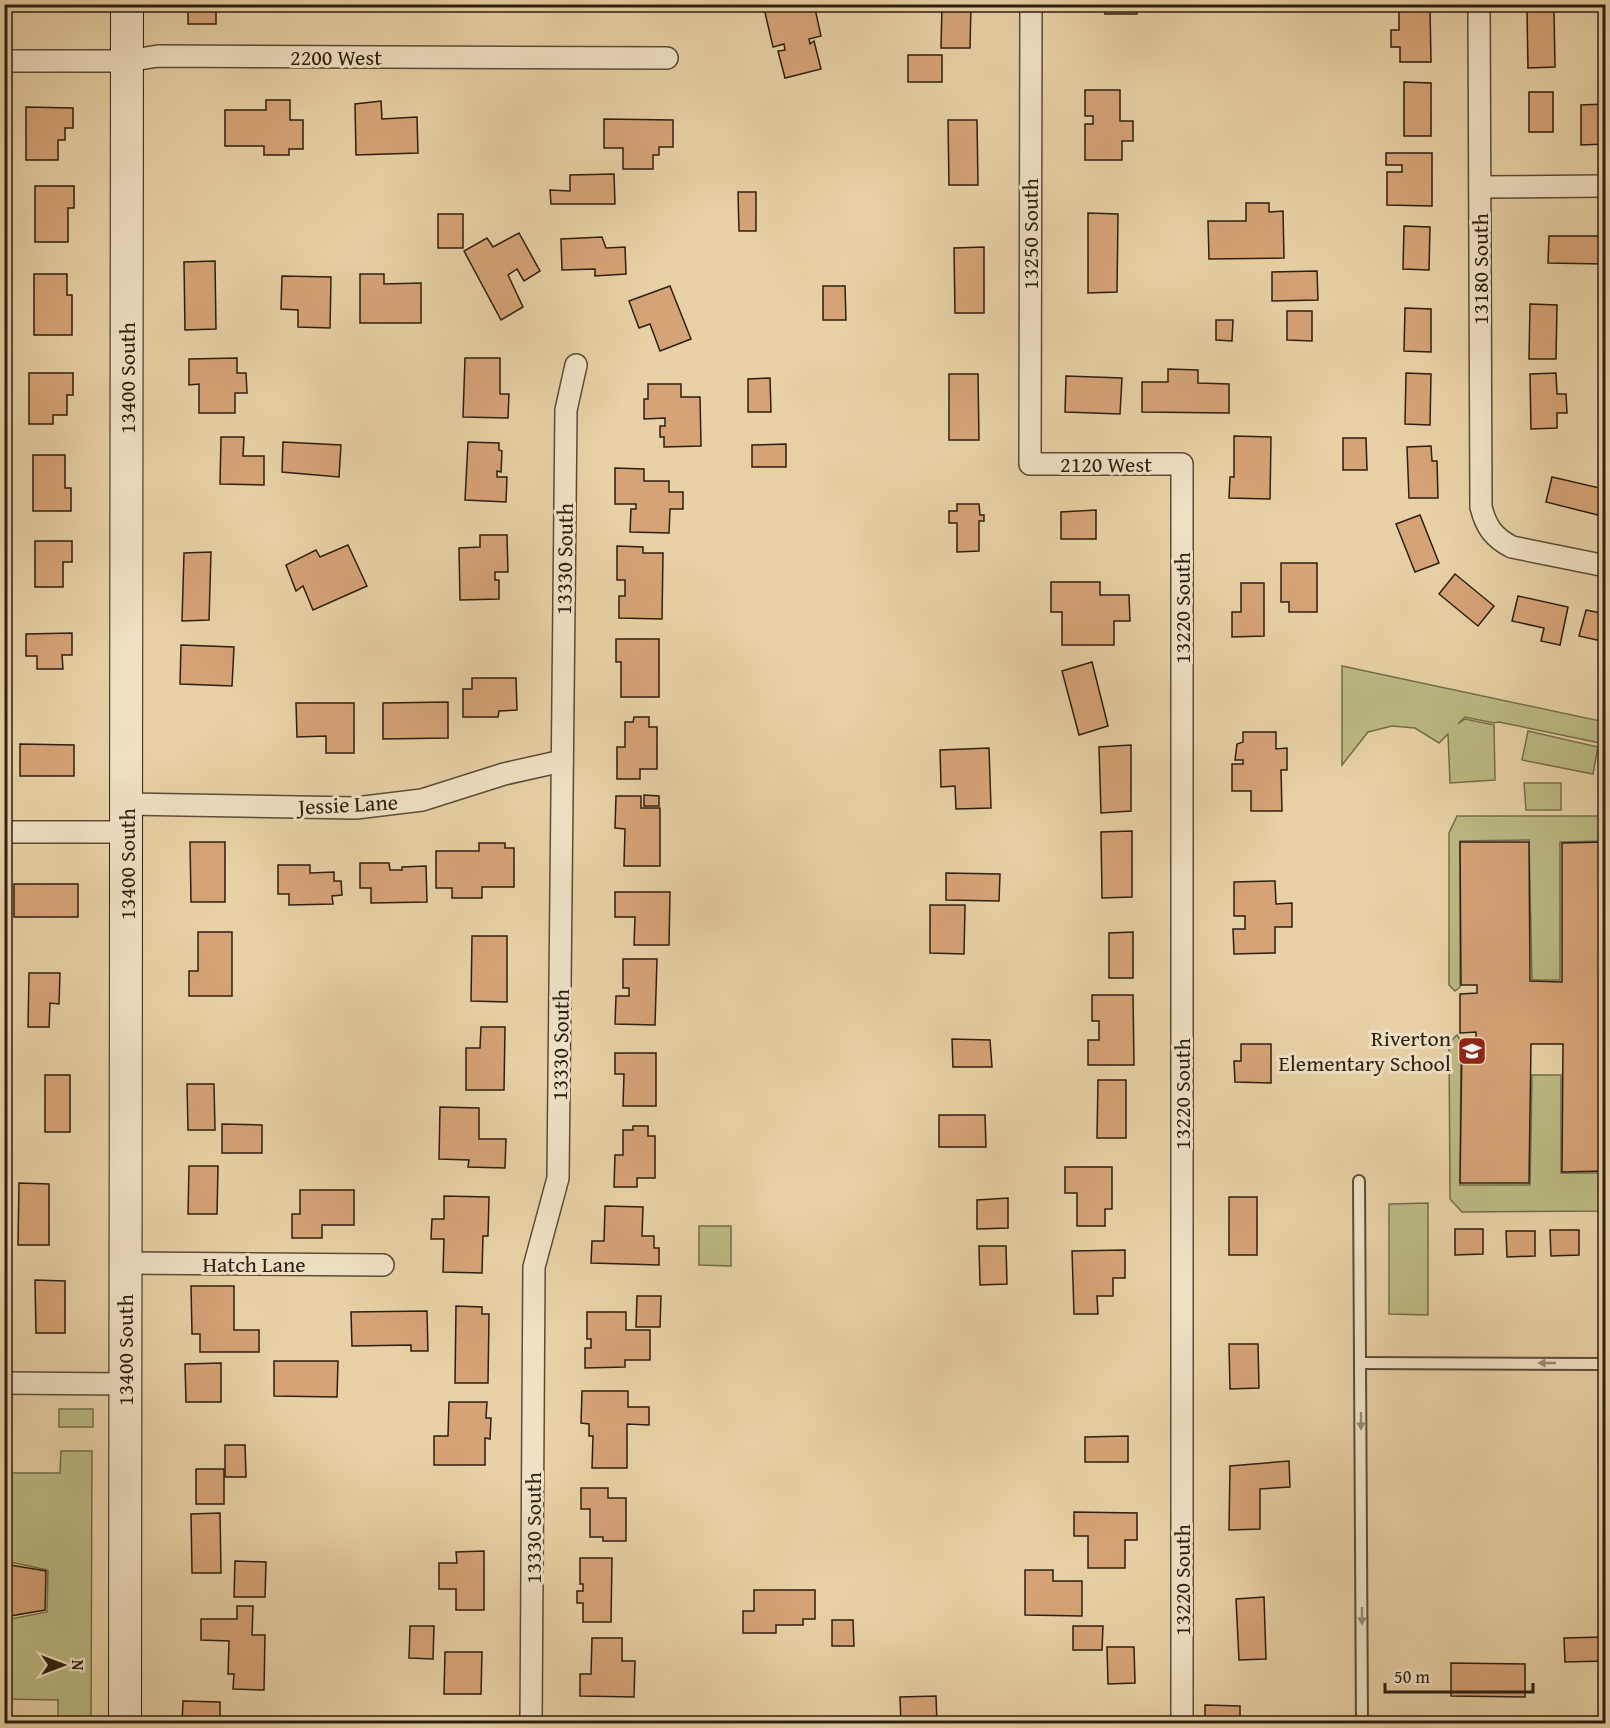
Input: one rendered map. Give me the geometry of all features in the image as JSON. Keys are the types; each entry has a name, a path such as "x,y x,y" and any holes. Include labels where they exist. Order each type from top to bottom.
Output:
{"street":[{"name":"13400 South","path":"125,1724 127,4"},
{"name":"13250 South","path":"1030,464 1031,4"},
{"name":"13180 South","path":"1479,4 1481,507 1484,520 1491,532 1500,541 1512,547 1605,566"},
{"name":"2200 West","path":"4,60 127,61 158,56 667,58"},
{"path":"1480,187 1605,186"},
{"name":"13330 South","path":"531,1724 534,1267 558,1178 566,410 576,365"},
{"name":"2120 West","path":"1030,464 1182,464"},
{"name":"13220 South","path":"1182,464 1182,1724"},
{"name":"Jessie Lane","path":"4,832 127,818 356,808 422,800 504,774 562,761"},
{"name":"Hatch Lane","path":"125,1263 383,1265"},
{"path":"4,1383 125,1384"}],"lane":[{"path":"1359,1181 1362,1724"},
{"path":"1360,1363 1605,1364"}],"shaded area":[{"path":"1342,666 1605,722 1605,744 1465,717 1458,724 1465,719 1494,725 1495,780 1450,783 1448,734 1439,743 1415,728 1392,726 1368,732 1342,765"},
{"path":"1528,731 1598,747 1593,774 1522,760"},
{"path":"1524,783 1561,783 1561,810 1526,810"},
{"path":"1457,816 1605,816 1605,841 1560,842 1560,980 1532,980 1529,840 1460,841 1460,987 1455,991 1449,985 1449,833"},
{"path":"1457,1035 1461,1041 1460,1185 1530,1185 1532,1075 1561,1075 1561,1173 1605,1173 1605,1211 1462,1212 1450,1199 1449,1043"},
{"path":"1428,1203 1428,1315 1389,1314 1389,1204"},
{"path":"699,1226 731,1226 731,1266 699,1265"},
{"path":"59,1409 93,1409 93,1427 59,1427"},
{"path":"61,1451 92,1451 91,1723 58,1723 58,1700 5,1699 5,1620 47,1612 48,1570 5,1561 5,1473 60,1473"}],"building":[{"path":"188,4 216,4 216,24 188,24"},
{"path":"763,4 814,4 821,36 809,39 810,44 814,41 821,69 785,78 778,51 785,50 784,44 773,47"},
{"path":"942,4 971,4 970,48 941,48"},
{"path":"1105,4 1137,4 1137,14 1105,14"},
{"path":"1430,8 1431,62 1400,62 1400,47 1391,47 1391,30 1399,30 1399,9"},
{"path":"1554,10 1555,67 1528,68 1527,11"},
{"path":"908,55 942,55 942,82 908,82"},
{"path":"1404,82 1431,83 1431,136 1404,136"},
{"path":"1085,90 1120,90 1120,121 1133,121 1133,141 1122,141 1122,160 1085,160 1085,124 1093,124 1093,116 1085,116"},
{"path":"1529,92 1553,92 1553,132 1529,132"},
{"path":"266,100 290,100 290,120 303,120 303,149 289,149 289,155 264,155 264,146 225,146 225,110 266,110"},
{"path":"381,101 382,119 417,117 418,153 356,155 355,104"},
{"path":"1605,104 1606,144 1581,145 1581,105"},
{"path":"26,107 73,108 73,128 65,128 65,140 58,140 58,160 26,160"},
{"path":"604,119 673,120 673,147 659,147 659,155 653,155 653,169 623,169 623,148 604,148"},
{"path":"948,120 977,120 978,185 949,185"},
{"path":"1386,153 1432,153 1432,206 1387,205 1387,172 1402,172 1402,165 1386,165"},
{"path":"614,174 615,204 551,204 550,190 570,191 570,175"},
{"path":"35,186 74,186 74,208 68,208 68,242 35,242"},
{"path":"738,192 756,192 756,231 739,231"},
{"path":"1246,203 1269,203 1269,212 1283,211 1284,258 1209,259 1208,221 1246,221"},
{"path":"1088,213 1118,214 1117,292 1088,293"},
{"path":"438,214 463,214 463,248 438,248"},
{"path":"1404,226 1430,227 1429,270 1403,269"},
{"path":"519,233 540,271 524,281 517,269 508,275 523,307 501,320 464,251 487,238 493,247"},
{"path":"1549,236 1604,236 1604,264 1548,263"},
{"path":"602,237 606,248 625,247 626,274 595,276 595,269 562,270 561,239"},
{"path":"984,247 984,313 955,313 954,248"},
{"path":"215,261 216,329 185,330 184,262"},
{"path":"1317,271 1318,300 1272,301 1272,272"},
{"path":"34,274 67,274 67,295 72,295 72,335 34,335"},
{"path":"360,274 384,274 384,284 421,283 421,323 360,323"},
{"path":"282,276 331,277 330,328 298,327 298,310 281,309"},
{"path":"670,286 691,339 660,351 650,324 639,328 629,301"},
{"path":"823,286 845,286 846,320 823,320"},
{"path":"1530,304 1557,305 1556,359 1529,359"},
{"path":"1405,308 1431,309 1431,352 1404,351"},
{"path":"1287,311 1312,311 1312,341 1287,340"},
{"path":"1216,320 1233,320 1232,341 1216,340"},
{"path":"237,358 237,373 246,373 247,393 235,393 235,413 199,413 199,384 189,385 189,359"},
{"path":"465,358 500,358 500,394 509,394 508,418 463,417"},
{"path":"1168,369 1198,370 1198,383 1229,384 1229,413 1142,412 1142,382 1168,382"},
{"path":"29,373 73,373 73,395 67,395 67,415 53,415 53,424 29,424"},
{"path":"1406,373 1431,374 1430,425 1405,424"},
{"path":"1556,373 1557,394 1566,394 1567,413 1557,413 1557,428 1531,429 1530,374"},
{"path":"949,374 978,374 979,440 949,440"},
{"path":"1066,376 1122,378 1120,414 1065,412"},
{"path":"770,378 771,412 748,412 748,379"},
{"path":"648,384 681,384 681,397 700,397 701,446 664,447 664,437 660,437 660,426 665,426 665,418 644,419 644,399 648,399"},
{"path":"1234,436 1271,437 1270,499 1229,498 1230,477 1234,477"},
{"path":"221,437 244,437 243,456 264,456 264,485 220,484"},
{"path":"1343,438 1366,438 1367,470 1343,470"},
{"path":"283,442 341,445 339,477 282,472"},
{"path":"468,442 499,443 499,450 502,451 501,472 497,471 497,477 507,477 506,502 465,500"},
{"path":"786,444 786,467 752,467 752,445"},
{"path":"1431,446 1432,461 1437,461 1438,498 1409,498 1407,447"},
{"path":"33,455 65,455 65,488 71,488 71,511 33,511"},
{"path":"615,468 644,469 644,481 669,481 669,492 683,492 683,509 670,509 669,533 630,532 631,509 636,509 636,504 615,504"},
{"path":"1552,477 1604,489 1598,515 1546,502"},
{"path":"957,504 979,504 980,515 984,515 984,521 979,521 979,551 957,552 957,523 949,523 949,511 957,511"},
{"path":"1096,510 1096,539 1061,539 1061,512"},
{"path":"1420,515 1439,563 1415,572 1396,524"},
{"path":"480,535 507,535 508,572 495,572 495,580 499,580 499,599 460,600 459,548 480,547"},
{"path":"35,541 72,541 72,562 63,562 63,587 35,587"},
{"path":"348,545 367,586 313,610 303,586 296,591 286,565 316,550 320,557"},
{"path":"617,546 643,547 643,553 663,553 662,619 619,618 619,596 625,596 625,580 617,580"},
{"path":"211,552 209,620 182,621 184,553"},
{"path":"1281,563 1317,563 1317,612 1289,612 1289,602 1281,602"},
{"path":"1455,574 1494,606 1478,626 1439,594"},
{"path":"1051,582 1100,582 1100,595 1129,595 1130,621 1114,621 1114,645 1062,645 1062,612 1051,612"},
{"path":"1241,583 1264,583 1264,636 1232,637 1232,612 1241,612"},
{"path":"1518,596 1568,607 1560,645 1541,641 1544,628 1512,621"},
{"path":"1586,610 1606,614 1606,642 1579,636"},
{"path":"72,633 72,655 62,655 63,669 37,669 37,656 26,656 26,634"},
{"path":"616,639 659,639 659,697 621,697 621,662 616,662"},
{"path":"181,645 234,647 232,686 180,684"},
{"path":"1092,662 1108,726 1079,735 1062,671"},
{"path":"472,678 516,678 517,710 499,711 498,717 463,717 463,689 472,689"},
{"path":"448,702 448,738 383,739 383,703"},
{"path":"296,703 354,703 354,753 326,753 326,736 297,737"},
{"path":"634,717 649,717 649,727 657,727 657,769 640,769 640,779 617,779 617,747 625,747 625,722 633,722"},
{"path":"1243,732 1276,732 1276,749 1287,748 1287,770 1281,770 1282,811 1251,811 1251,791 1232,791 1232,764 1243,764 1243,760 1235,760 1237,744 1243,742"},
{"path":"20,744 74,745 74,776 20,776"},
{"path":"1131,745 1131,811 1101,813 1099,747"},
{"path":"989,748 991,808 956,809 955,786 941,787 940,750"},
{"path":"644,795 659,796 659,806 644,806"},
{"path":"616,796 641,796 641,808 660,808 660,866 624,866 625,829 615,828"},
{"path":"1132,831 1132,897 1102,898 1101,832"},
{"path":"190,842 225,842 225,902 191,902"},
{"path":"1460,842 1529,842 1530,981 1562,982 1562,843 1606,842 1606,1171 1562,1172 1563,1044 1531,1044 1529,1183 1460,1183 1462,1042 1476,1042 1476,1032 1460,1033 1460,994 1477,993 1477,985 1461,985"},
{"path":"479,843 505,843 505,848 514,848 514,887 482,887 482,898 452,898 452,888 436,888 436,851 479,851"},
{"path":"360,863 389,863 390,870 426,866 427,902 371,903 371,888 360,888"},
{"path":"278,865 310,865 310,873 334,872 334,881 341,881 342,895 332,896 333,904 289,905 289,894 278,894"},
{"path":"946,873 1000,874 999,901 946,900"},
{"path":"1275,881 1276,904 1292,903 1292,927 1275,927 1275,953 1234,954 1233,929 1245,929 1245,916 1234,916 1234,882"},
{"path":"14,884 78,884 78,917 14,917"},
{"path":"615,892 670,892 669,945 634,945 635,917 615,917"},
{"path":"930,905 965,905 964,954 930,953"},
{"path":"198,932 232,932 232,996 189,996 189,971 198,971"},
{"path":"1133,932 1133,978 1109,978 1109,933"},
{"path":"472,936 507,936 507,1002 471,1001"},
{"path":"623,959 657,959 655,1025 615,1024 616,996 629,996 629,988 623,988"},
{"path":"29,973 60,973 59,1004 50,1003 49,1027 28,1027"},
{"path":"1092,995 1133,995 1134,1065 1088,1065 1088,1040 1099,1040 1099,1021 1092,1021"},
{"path":"481,1027 505,1027 504,1090 466,1090 466,1048 480,1048"},
{"path":"952,1039 990,1040 992,1067 953,1067"},
{"path":"1241,1044 1271,1044 1271,1083 1235,1082 1234,1061 1241,1061"},
{"path":"615,1053 656,1053 656,1106 623,1106 624,1074 615,1074"},
{"path":"45,1075 70,1075 70,1132 45,1132"},
{"path":"1098,1080 1126,1080 1126,1138 1097,1138"},
{"path":"187,1084 214,1084 215,1130 188,1130"},
{"path":"440,1107 479,1108 479,1139 506,1139 505,1168 468,1167 469,1160 439,1159"},
{"path":"939,1115 985,1115 986,1147 939,1147"},
{"path":"222,1124 262,1125 262,1153 222,1153"},
{"path":"633,1126 648,1126 648,1136 655,1136 655,1178 637,1178 637,1187 614,1187 615,1155 623,1155 623,1130 633,1130"},
{"path":"189,1166 218,1166 217,1214 188,1214"},
{"path":"1065,1167 1112,1167 1112,1209 1105,1209 1105,1226 1077,1226 1077,1193 1065,1193"},
{"path":"19,1183 49,1184 49,1245 18,1245"},
{"path":"300,1190 354,1190 354,1225 322,1225 322,1238 292,1238 292,1214 300,1214"},
{"path":"444,1196 489,1197 488,1236 483,1236 482,1273 443,1272 444,1239 431,1239 432,1219 444,1219"},
{"path":"1229,1197 1257,1197 1257,1255 1229,1255"},
{"path":"1008,1198 1008,1228 977,1229 977,1200"},
{"path":"605,1206 643,1207 642,1236 654,1236 654,1248 659,1248 659,1265 591,1263 592,1241 604,1241"},
{"path":"1455,1229 1483,1229 1483,1254 1455,1255"},
{"path":"1550,1230 1579,1230 1579,1255 1551,1256"},
{"path":"1506,1231 1535,1231 1535,1256 1507,1257"},
{"path":"979,1246 1006,1246 1007,1284 980,1285"},
{"path":"1125,1250 1125,1278 1113,1278 1113,1296 1097,1296 1098,1314 1074,1314 1072,1251"},
{"path":"35,1280 65,1281 65,1333 36,1333"},
{"path":"191,1286 234,1286 234,1330 259,1330 259,1352 200,1352 200,1334 192,1334"},
{"path":"637,1296 661,1296 660,1327 636,1327"},
{"path":"456,1306 482,1307 482,1314 489,1314 488,1383 455,1383"},
{"path":"427,1311 428,1351 411,1351 411,1345 352,1346 351,1312"},
{"path":"587,1312 626,1312 626,1330 650,1330 650,1360 625,1360 625,1367 585,1368 585,1348 591,1348 591,1339 587,1339"},
{"path":"1229,1344 1258,1344 1259,1388 1230,1389"},
{"path":"274,1361 338,1361 337,1397 274,1396"},
{"path":"221,1363 221,1402 186,1402 185,1364"},
{"path":"582,1391 628,1391 628,1407 649,1407 649,1425 627,1424 627,1468 592,1468 593,1436 589,1436 589,1424 581,1423"},
{"path":"449,1402 487,1402 486,1418 491,1418 490,1439 485,1438 485,1465 434,1465 434,1436 448,1436"},
{"path":"1128,1436 1128,1462 1085,1462 1085,1437"},
{"path":"225,1445 245,1445 246,1477 225,1477"},
{"path":"1289,1461 1290,1487 1260,1489 1260,1529 1229,1530 1230,1466"},
{"path":"196,1469 224,1469 224,1504 196,1504"},
{"path":"581,1488 608,1488 608,1498 626,1498 626,1541 603,1541 603,1537 590,1537 590,1509 581,1509"},
{"path":"1074,1512 1137,1513 1137,1540 1125,1540 1125,1568 1088,1568 1088,1536 1074,1536"},
{"path":"220,1513 221,1573 192,1573 191,1514"},
{"path":"484,1551 484,1610 456,1610 456,1589 439,1589 439,1563 457,1563 456,1552"},
{"path":"580,1558 612,1558 611,1622 583,1622 583,1603 577,1603 577,1591 583,1591 583,1584 580,1584"},
{"path":"235,1561 266,1562 265,1597 234,1597"},
{"path":"4,1564 46,1571 45,1610 4,1617"},
{"path":"1025,1570 1053,1570 1053,1581 1082,1581 1082,1616 1025,1615"},
{"path":"754,1590 815,1590 815,1619 803,1619 803,1625 776,1625 776,1633 743,1633 743,1611 754,1611"},
{"path":"1264,1597 1266,1659 1239,1660 1236,1599"},
{"path":"237,1606 253,1606 252,1635 265,1635 264,1690 233,1689 234,1674 228,1674 229,1641 201,1640 201,1619 237,1619"},
{"path":"832,1620 853,1620 854,1646 832,1646"},
{"path":"410,1626 434,1626 433,1659 409,1658"},
{"path":"1073,1626 1103,1626 1102,1650 1073,1650"},
{"path":"1606,1637 1606,1661 1565,1662 1564,1638"},
{"path":"592,1638 622,1638 622,1661 635,1661 634,1697 580,1696 580,1674 591,1674"},
{"path":"1107,1647 1134,1647 1135,1683 1108,1684"},
{"path":"445,1652 482,1652 481,1694 444,1694"},
{"path":"1451,1663 1525,1664 1525,1697 1451,1696"},
{"path":"936,1696 937,1724 901,1724 900,1697"},
{"path":"183,1701 220,1702 220,1724 182,1724"},
{"path":"1205,1705 1240,1706 1240,1724 1205,1724"}],"place":[{"name":"Riverton Elementary School","path":"1472,1051"}]}
